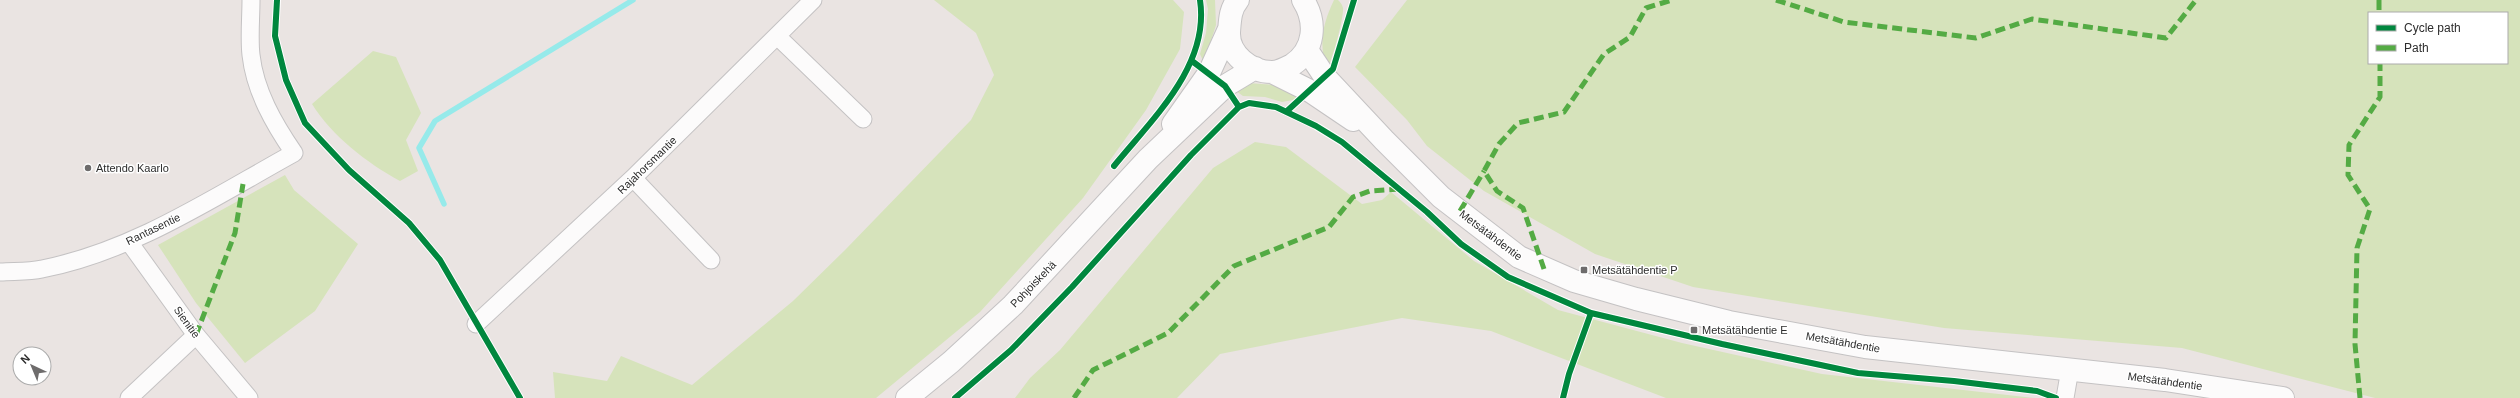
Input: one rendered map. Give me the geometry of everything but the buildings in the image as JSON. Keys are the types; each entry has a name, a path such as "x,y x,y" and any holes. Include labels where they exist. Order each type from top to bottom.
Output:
{"main road":[{"path":"1304,0 1310,11 1312,27 1312,40 1307,50"},
{"path":"1312,27 1324,0"},
{"name":"Metsätähdentie","path":"1231,12 1229,37 1234,50 1242,61 1310,91 1384,140"},
{"name":"Pohjoiskehä","path":"1148,159 1209,73 1231,12"},
{"name":"Metsätähdentie","path":"1307,50 1325,77 1384,140 1441,197 1519,257 1574,281 1636,299 1729,322 1865,347 2165,380 2283,398"},
{"name":"Pohjoiskehä","path":"907,398 951,362 1013,305 1148,159 1225,86 1263,70 1285,68 1298,61 1307,50"}],"street":[{"name":"Rantasentie","path":"0,272 41,270 98,255 129,242 243,184 294,152 277,129 262,97 251,56 251,0"},
{"name":"Rajahorsmantie","path":"476,324 553,255 813,0"},
{"path":"777,36 863,119"},
{"path":"633,178 711,260"},
{"name":"Sienitie","path":"129,242 196,335 249,398"},
{"path":"128,398 196,335"},
{"path":"2065,398 2070,369"}],"green space":[{"path":"934,0 1173,0 1184,12 1180,49 1146,110 1083,198 980,312 876,398 555,398 553,372 607,381 621,356 692,385 793,301 845,250 971,120 994,75 976,33"},
{"path":"1206,0 1215,0 1216,25 1204,63 1200,54 1206,33 1208,9"},
{"path":"1334,0 1338,0 1341,3 1343,13 1335,48 1327,68 1324,59 1322,42 1327,17"},
{"path":"1407,0 2520,0 2520,398 2375,398 2182,348 1944,328 1693,287 1595,254 1484,191 1427,146 1407,120 1355,67"},
{"path":"373,51 396,57 421,113 406,140 418,171 400,181 375,166 351,148 320,116 312,104"},
{"path":"1248,83 1274,85 1300,95 1293,100 1282,102 1265,97 1243,96 1233,89"},
{"path":"1255,142 1286,147 1362,204 1382,200 1391,192 1474,261 1558,310 1682,343 1822,374 2035,398 1666,398 1491,331 1402,318 1220,354 1177,398 1015,398 1030,378 1060,350 1213,168"},
{"path":"285,175 294,190 358,244 315,311 245,363 196,303 158,245"}],"waterway":[{"path":"444,204 419,148 435,121 633,0"}],"marked path":[{"path":"1544,269 1523,208 1497,191 1484,171 1499,144 1518,123 1564,112 1604,54 1630,37 1646,8 1672,0"},
{"path":"1776,0 1844,22 1976,38 2032,19 2166,38 2196,0"},
{"path":"2379,0 2379,12"},
{"path":"2360,398 2355,344 2357,248 2370,209 2348,175 2349,145 2380,97 2380,64"},
{"path":"1460,211 1484,171"},
{"path":"196,335 235,233 243,184"},
{"path":"1074,398 1093,370 1168,333 1234,266 1329,227 1353,197 1370,191 1399,189"}],"cycle path":[{"path":"277,0 275,36 286,80 305,123 349,170 409,223 440,260 520,398"},
{"path":"1114,166 1161,110 1187,69 1196,47 1201,24 1200,0"},
{"path":"1287,111 1333,69 1354,0"},
{"path":"1192,61 1225,86 1239,107"},
{"path":"955,398 1011,350 1072,287 1191,155 1239,107 1249,103 1276,107 1316,126 1342,142 1427,212 1461,244 1508,277 1591,313 1722,344 1858,373 1954,381 2037,391 2056,398"},
{"path":"1563,398 1569,374 1591,313"}],"place":[{"name":"Attendo Kaarlo","path":"88,168"},
{"name":"Metsätähdentie P","path":"1584,270"},
{"name":"Metsätähdentie E","path":"1694,330"}]}
